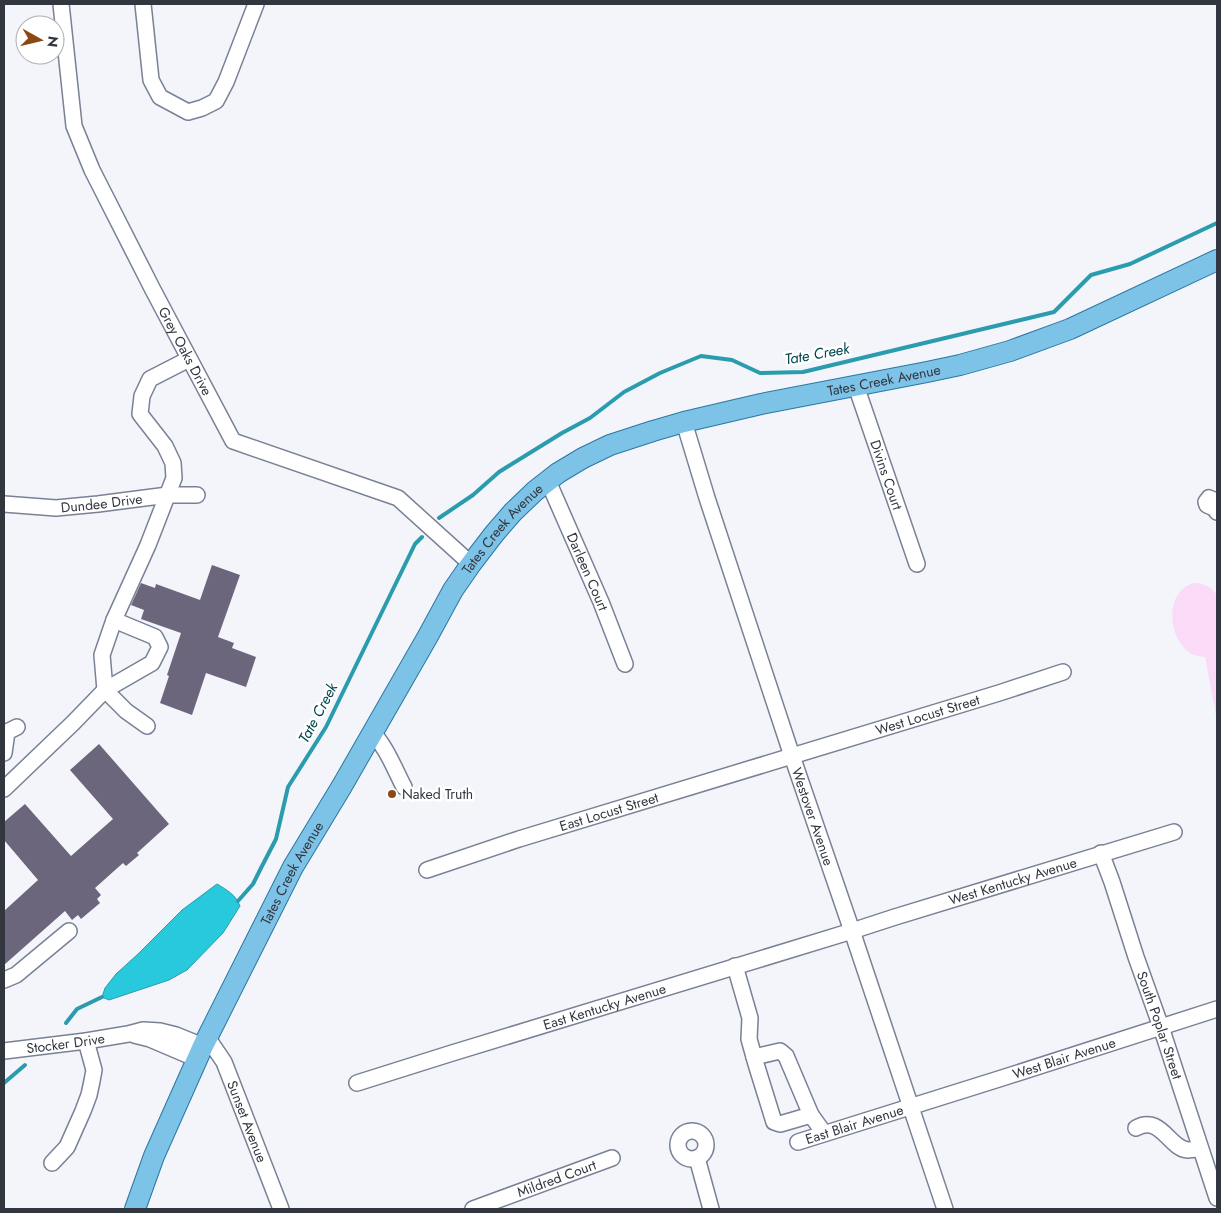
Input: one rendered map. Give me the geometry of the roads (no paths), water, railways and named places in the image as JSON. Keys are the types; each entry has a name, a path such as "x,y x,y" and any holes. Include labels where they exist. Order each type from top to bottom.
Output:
{"main road":[{"name":"Tates Creek Avenue","path":"135,1209 154,1156 203,1048 292,867 342,786 453,590 494,534 535,491 558,473 583,458 610,445 653,431 761,404 960,365 1010,351 1084,323 1217,260"}],"street":[{"name":"Grey Oaks Drive","path":"61,4 74,126 92,170 233,441 398,498 471,564"},
{"path":"143,4 152,80 160,97 188,112 202,108 216,100 226,82 256,4"},
{"path":"146,726 126,711 105,690 102,655 114,620 148,544 174,478 173,463 165,446 140,414 142,396 150,379 189,359"},
{"name":"Divins Court","path":"856,386 917,564"},
{"name":"Westover Avenue","path":"684,422 792,756 910,1106 940,1208"},
{"name":"Darleen Court","path":"548,481 598,594 625,664"},
{"name":"Dundee Drive","path":"4,504 56,508 168,495 197,495"},
{"path":"4,790 74,723 105,690 152,663 160,647 155,637 114,620"},
{"name":"West Locust Street","path":"792,756 1063,672"},
{"path":"4,753 7,732 17,727"},
{"path":"372,732 380,740 404,787"},
{"name":"East Locust Street","path":"428,870 519,839 792,756"},
{"name":"West Kentucky Avenue","path":"852,931 1174,832"},
{"name":"South Poplar Street","path":"1102,854 1217,1198"},
{"path":"4,980 16,974 69,931"},
{"name":"East Kentucky Avenue","path":"357,1083 852,931"},
{"path":"735,966 750,1018 749,1040 774,1122 780,1124 811,1115"},
{"name":"West Blair Avenue","path":"910,1106 1217,1009"},
{"name":"Stocker Drive","path":"4,1051 86,1041 143,1030 160,1031 176,1035 203,1048"},
{"path":"52,1163 67,1147 89,1095 94,1070 86,1041"},
{"name":"Sunset Avenue","path":"203,1048 224,1062 281,1209"},
{"path":"754,1057 780,1051 786,1056 811,1115 824,1133"},
{"name":"East Blair Avenue","path":"798,1142 910,1106"},
{"path":"1136,1128 1142,1125 1149,1125 1162,1131 1182,1148 1187,1150 1200,1148"},
{"name":"Mildred Court","path":"473,1209 612,1158"},
{"path":"696,1158 711,1209"}],"water":[{"path":"217,884 234,896 240,906 223,933 187,970 169,980 109,1000 102,997 105,988 116,974 182,910"}],"waterway":[{"name":"Tate Creek","path":"439,518 473,495 499,472 590,418 624,392 660,373 701,356 732,360 760,373 803,372 1054,312 1091,275 1130,264 1217,223"},
{"name":"Tate Creek","path":"238,901 253,884 276,839 288,787 326,727 415,544 422,537"},
{"name":"Tate Creek","path":"66,1023 77,1009 102,997"},
{"name":"Tate Creek","path":"4,1083 25,1065"}],"place":[{"name":"Naked Truth","path":"392,794"}]}
